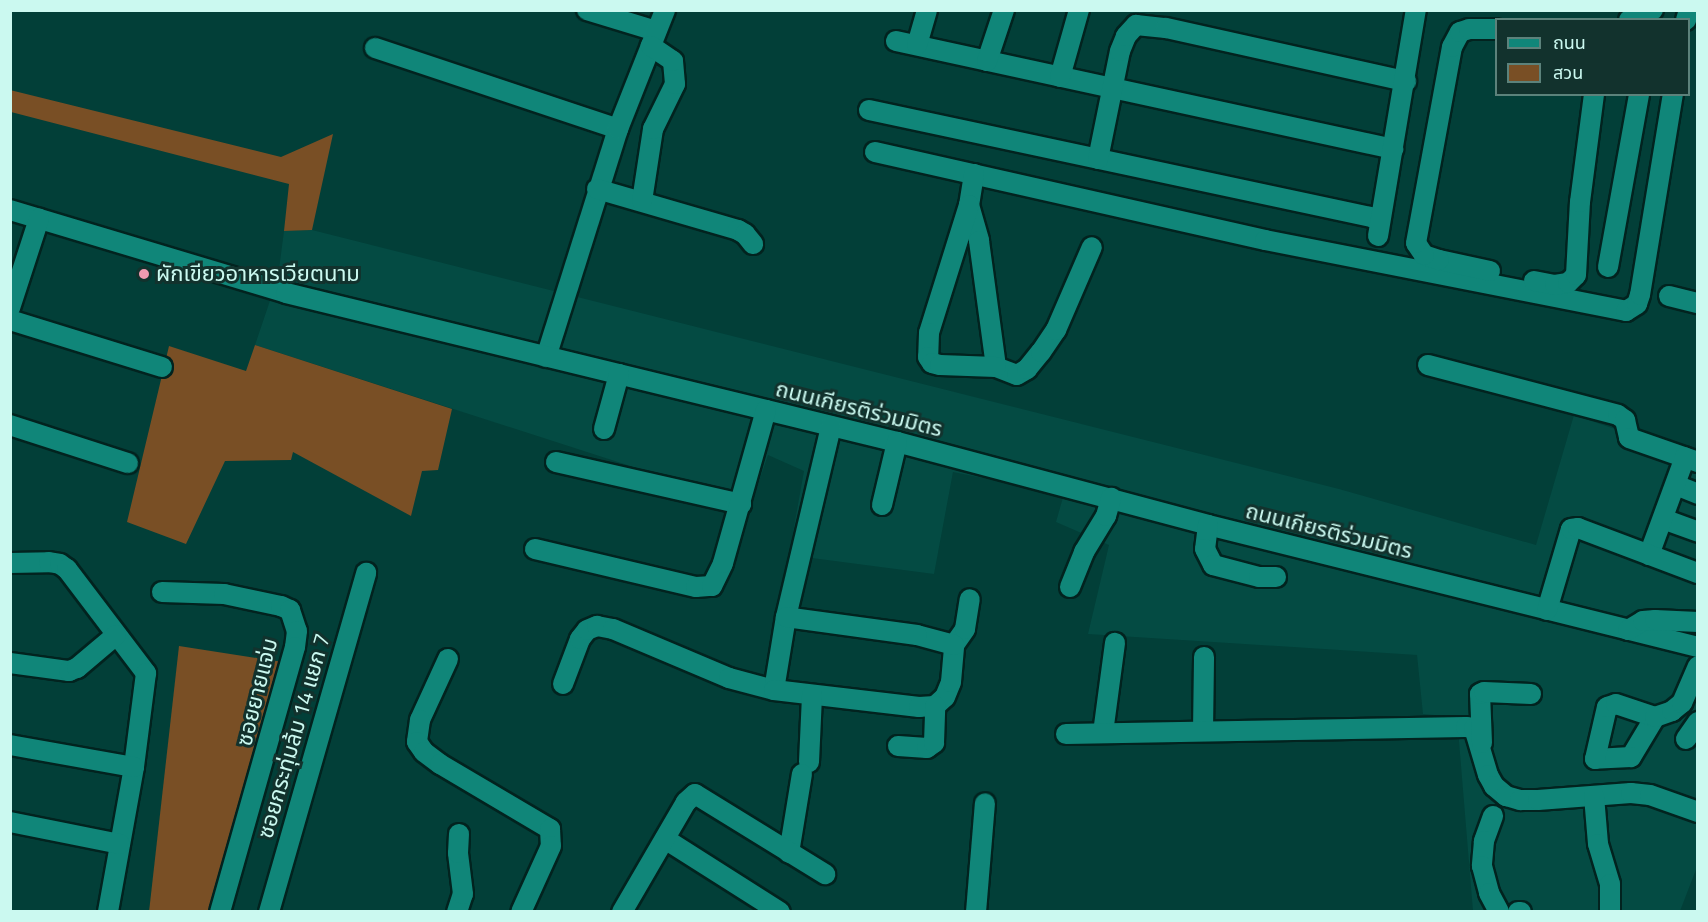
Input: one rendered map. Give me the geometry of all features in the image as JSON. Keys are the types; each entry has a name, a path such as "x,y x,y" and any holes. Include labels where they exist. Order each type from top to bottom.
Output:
{"street":[{"path":"546,357 597,189 665,10"},
{"path":"917,45 927,10"},
{"path":"987,61 1004,10"},
{"path":"1060,77 1079,10"},
{"path":"869,110 1098,159 1379,227 1406,81 1416,10"},
{"path":"1634,18 1654,10"},
{"path":"597,12 653,39 673,61 675,84 653,129 642,201"},
{"path":"1098,159 1110,88 1126,36 1136,25 1146,25 1406,81"},
{"path":"1495,29 1469,29 1460,32 1452,47 1416,243 1424,255 1555,285 1568,283 1576,275 1580,202 1594,96"},
{"path":"897,41 1394,149"},
{"path":"375,48 618,129"},
{"path":"1608,267 1639,96"},
{"path":"875,152 1265,240 1626,311 1637,304 1640,295 1673,96"},
{"path":"974,174 969,205 929,333 928,357 932,363 996,367 1017,375 1027,369 1056,330 1092,246"},
{"path":"597,189 738,230 745,234 753,244"},
{"path":"969,205 979,241 996,367"},
{"name":"ถนนเกียรติร่วมมิตร","path":"10,210 285,293 897,442 1208,525 1698,647"},
{"path":"10,308 39,219"},
{"path":"1669,296 1698,303"},
{"path":"10,320 162,367"},
{"path":"1428,365 1618,415 1625,420 1629,438 1691,459 1677,485 1649,555"},
{"path":"604,429 618,374"},
{"path":"535,549 706,588 712,585 718,578 741,504 766,410"},
{"path":"10,425 129,463"},
{"path":"774,690 786,617 831,426"},
{"path":"882,505 897,442"},
{"path":"556,462 741,504"},
{"path":"1677,485 1698,494"},
{"path":"1070,587 1077,567 1106,516 1111,498"},
{"path":"1663,519 1698,532"},
{"path":"1208,525 1205,549 1213,565 1259,577 1276,577"},
{"path":"1547,610 1571,529 1578,528 1698,573"},
{"path":"10,563 60,564 146,673 134,767 108,912"},
{"name":"ซอยกระทุ่มล้ม 14 แยก 7","path":"269,912 366,573"},
{"name":"ซอยยายแจ่ม","path":"162,592 224,594 281,606 290,610 297,631 292,658 220,912"},
{"path":"563,684 580,639 587,630 597,626 613,630 729,678 774,690 883,705 934,706 945,697 951,682 954,645 965,629 970,599"},
{"path":"786,617 917,635 954,645"},
{"path":"1629,630 1643,621 1698,622"},
{"path":"10,663 69,671 77,668 116,635"},
{"path":"1103,733 1115,643"},
{"path":"1203,730 1204,657"},
{"path":"448,659 420,720 417,742 424,752 440,764 550,829 551,846 521,912"},
{"path":"1655,717 1672,711 1682,703 1698,666"},
{"path":"1482,748 1480,694 1484,692 1531,694"},
{"path":"789,853 806,768 812,695"},
{"path":"898,746 927,748 934,743 934,706"},
{"path":"1686,739 1698,722"},
{"path":"1066,734 1466,727 1474,728 1482,748 1488,775 1494,786 1506,795 1520,800 1538,800 1631,793 1650,795 1698,812"},
{"path":"10,745 134,767"},
{"path":"622,912 686,802 695,794 825,874"},
{"path":"1594,796 1598,844 1610,884 1610,912"},
{"path":"976,912 985,803"},
{"path":"1493,816 1484,841 1482,866 1489,893 1499,912"},
{"path":"10,822 120,844"},
{"path":"457,912 463,894 458,853 459,834"},
{"path":"665,839 780,912"}],"shaded area":[{"path":"312,230 1339,489 1536,545 1574,415 1697,457 1697,867 1680,911 1473,911 1457,717 1423,714 1417,655 1088,634 1109,545 1056,522 1064,494 953,472 934,574 789,555 804,471 768,455 751,505 255,345 278,277 284,231"}],"green space":[{"path":"10,90 281,157 333,134 312,230 284,231 289,184 11,112"},
{"path":"255,345 452,409 438,470 422,471 411,516 293,452 291,460 225,461 186,544 127,522 169,346 246,371"},
{"path":"179,646 302,665 230,911 149,912"}],"place":[{"name":"ผักเขียวอาหารเวียตนาม","path":"144,274"}]}
